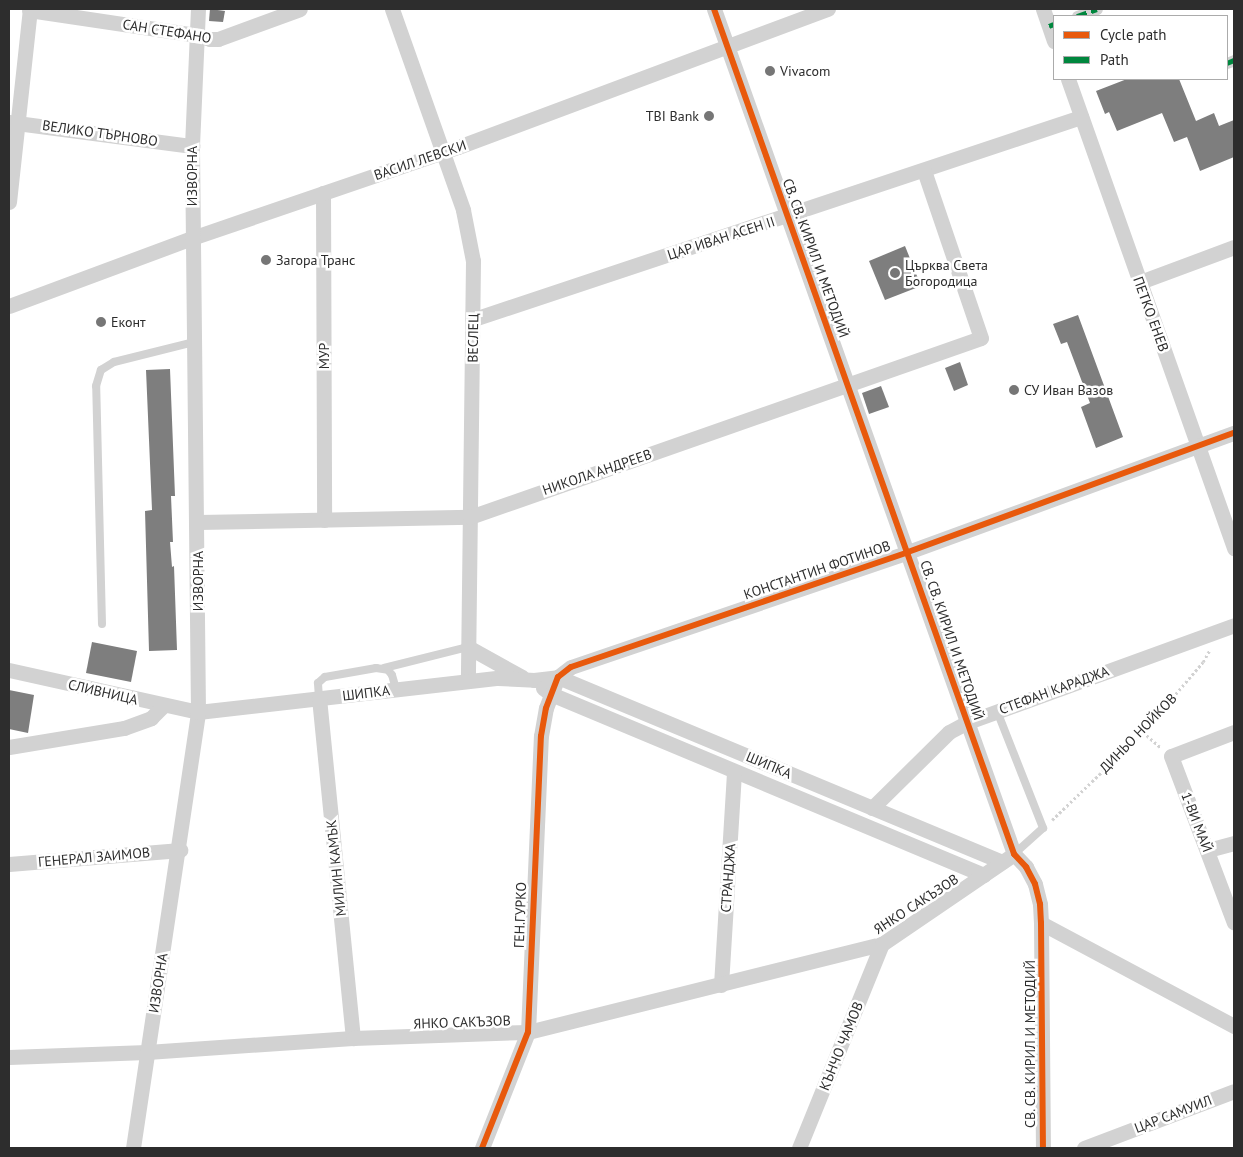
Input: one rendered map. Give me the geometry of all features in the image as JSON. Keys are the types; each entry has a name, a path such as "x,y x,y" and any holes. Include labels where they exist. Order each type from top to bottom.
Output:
{"street":[{"name":"САН СТЕФАНО","path":"29,9 218,39 300,9"},
{"path":"9,202 13,122 29,9"},
{"name":"ИЗВОРНА","path":"133,1148 146,1052 180,850 198,712 198,522 192,146 198,9"},
{"name":"ВЕСЛЕЦ","path":"392,9 463,210 473,260 474,319 468,681"},
{"name":"СВ. СВ. КИРИЛ И МЕТОДИЙ","path":"714,9 968,722 1008,858 1026,867 1035,884 1040,904 1041,923 1043,1148"},
{"name":"ВАСИЛ ЛЕВСКИ","path":"9,306 192,238 443,152 828,9"},
{"path":"1043,9 1052,25"},
{"path":"1080,15 1097,9"},
{"name":"ПЕТКО ЕНЕВ","path":"1068,80 1234,548"},
{"name":"ЦАР ИВАН АСЕН II","path":"474,319 924,171 1081,117"},
{"name":"ВЕЛИКО ТЪРНОВО","path":"13,122 192,146"},
{"name":"НИКОЛА АНДРЕЕВ","path":"198,522 470,517 981,338 924,171"},
{"name":"МУР","path":"323,193 324,520"},
{"path":"1140,282 1234,247"},
{"name":"КОНСТАНТИН ФОТИНОВ","path":"558,677 571,667 908,552 1234,432"},
{"name":"СТЕФАН КАРАДЖА","path":"872,808 949,732 968,722 1227,627"},
{"path":"468,647 530,679"},
{"name":"СЛИВНИЦА","path":"9,670 163,706 198,712"},
{"name":"ШИПКА","path":"198,712 506,677 530,679 558,677 872,808 1008,858"},
{"name":"ГЕН.ГУРКО","path":"482,1148 528,1032 540,736 551,694 558,677"},
{"name":"ШИПКА","path":"530,679 551,694 984,875"},
{"name":"МИЛИН КАМЪК","path":"319,698 353,1038"},
{"path":"9,746 124,728 151,718 163,706"},
{"path":"1171,756 1234,732"},
{"name":"1-ВИ МАЙ","path":"1171,756 1234,923"},
{"name":"СТРАНДЖА","path":"721,985 734,771"},
{"path":"1208,850 1234,843"},
{"name":"ГЕНЕРАЛ ЗАИМОВ","path":"9,864 180,850"},
{"name":"ЯНКО САКЪЗОВ","path":"9,1057 146,1052 353,1038 528,1032 882,944 1008,858"},
{"path":"1041,923 1234,1026"},
{"name":"КЪНЧО ЧАМОВ","path":"799,1148 882,944"},
{"name":"ЦАР САМУИЛ","path":"1084,1148 1234,1091"}],"lane":[{"path":"102,624 96,386 100,370 114,362 194,342"},
{"path":"319,698 318,683 325,677 384,668 468,647"},
{"path":"384,668 392,675 396,689"},
{"path":"997,711 1044,828 1008,858"}],"path":[{"path":"1143,732 1171,756"}],"building":[{"path":"210,9 225,11 223,22 209,21"},
{"path":"1124,80 1179,80 1196,121 1214,113 1219,126 1234,120 1234,157 1200,171 1187,137 1174,142 1162,113 1117,131 1109,112 1105,114 1096,91"},
{"name":"Църква Света Богородица","path":"905,246 921,286 885,300 869,261"},
{"path":"1078,315 1123,437 1096,448 1081,407 1090,403 1067,342 1061,344 1053,324"},
{"path":"960,362 968,385 954,391 945,368"},
{"path":"170,369 175,496 171,496 173,542 170,542 172,567 174,566 177,650 149,651 145,511 152,510 146,370"},
{"path":"881,386 889,407 869,414 862,393"},
{"path":"92,642 137,651 131,682 86,673"},
{"path":"9,690 34,695 28,733 9,729"}],"marked path":[{"path":"1080,15 1097,9"},
{"path":"1049,26 1053,24"},
{"path":"1228,63 1234,60"}],"cycle path":[{"path":"714,9 1014,854 1026,867 1035,884 1040,904 1041,923 1043,1148"},
{"path":"482,1148 528,1032 541,736 546,708 558,677 571,667 908,552 1234,433"}],"place":[{"name":"Vivacom","path":"770,71"},
{"name":"TBI Bank","path":"709,116"},
{"name":"Загора Транс","path":"266,260"},
{"name":"Църква Света Богородица","path":"895,273"},
{"name":"Еконт","path":"101,322"},
{"name":"СУ Иван Вазов","path":"1014,390"}]}
